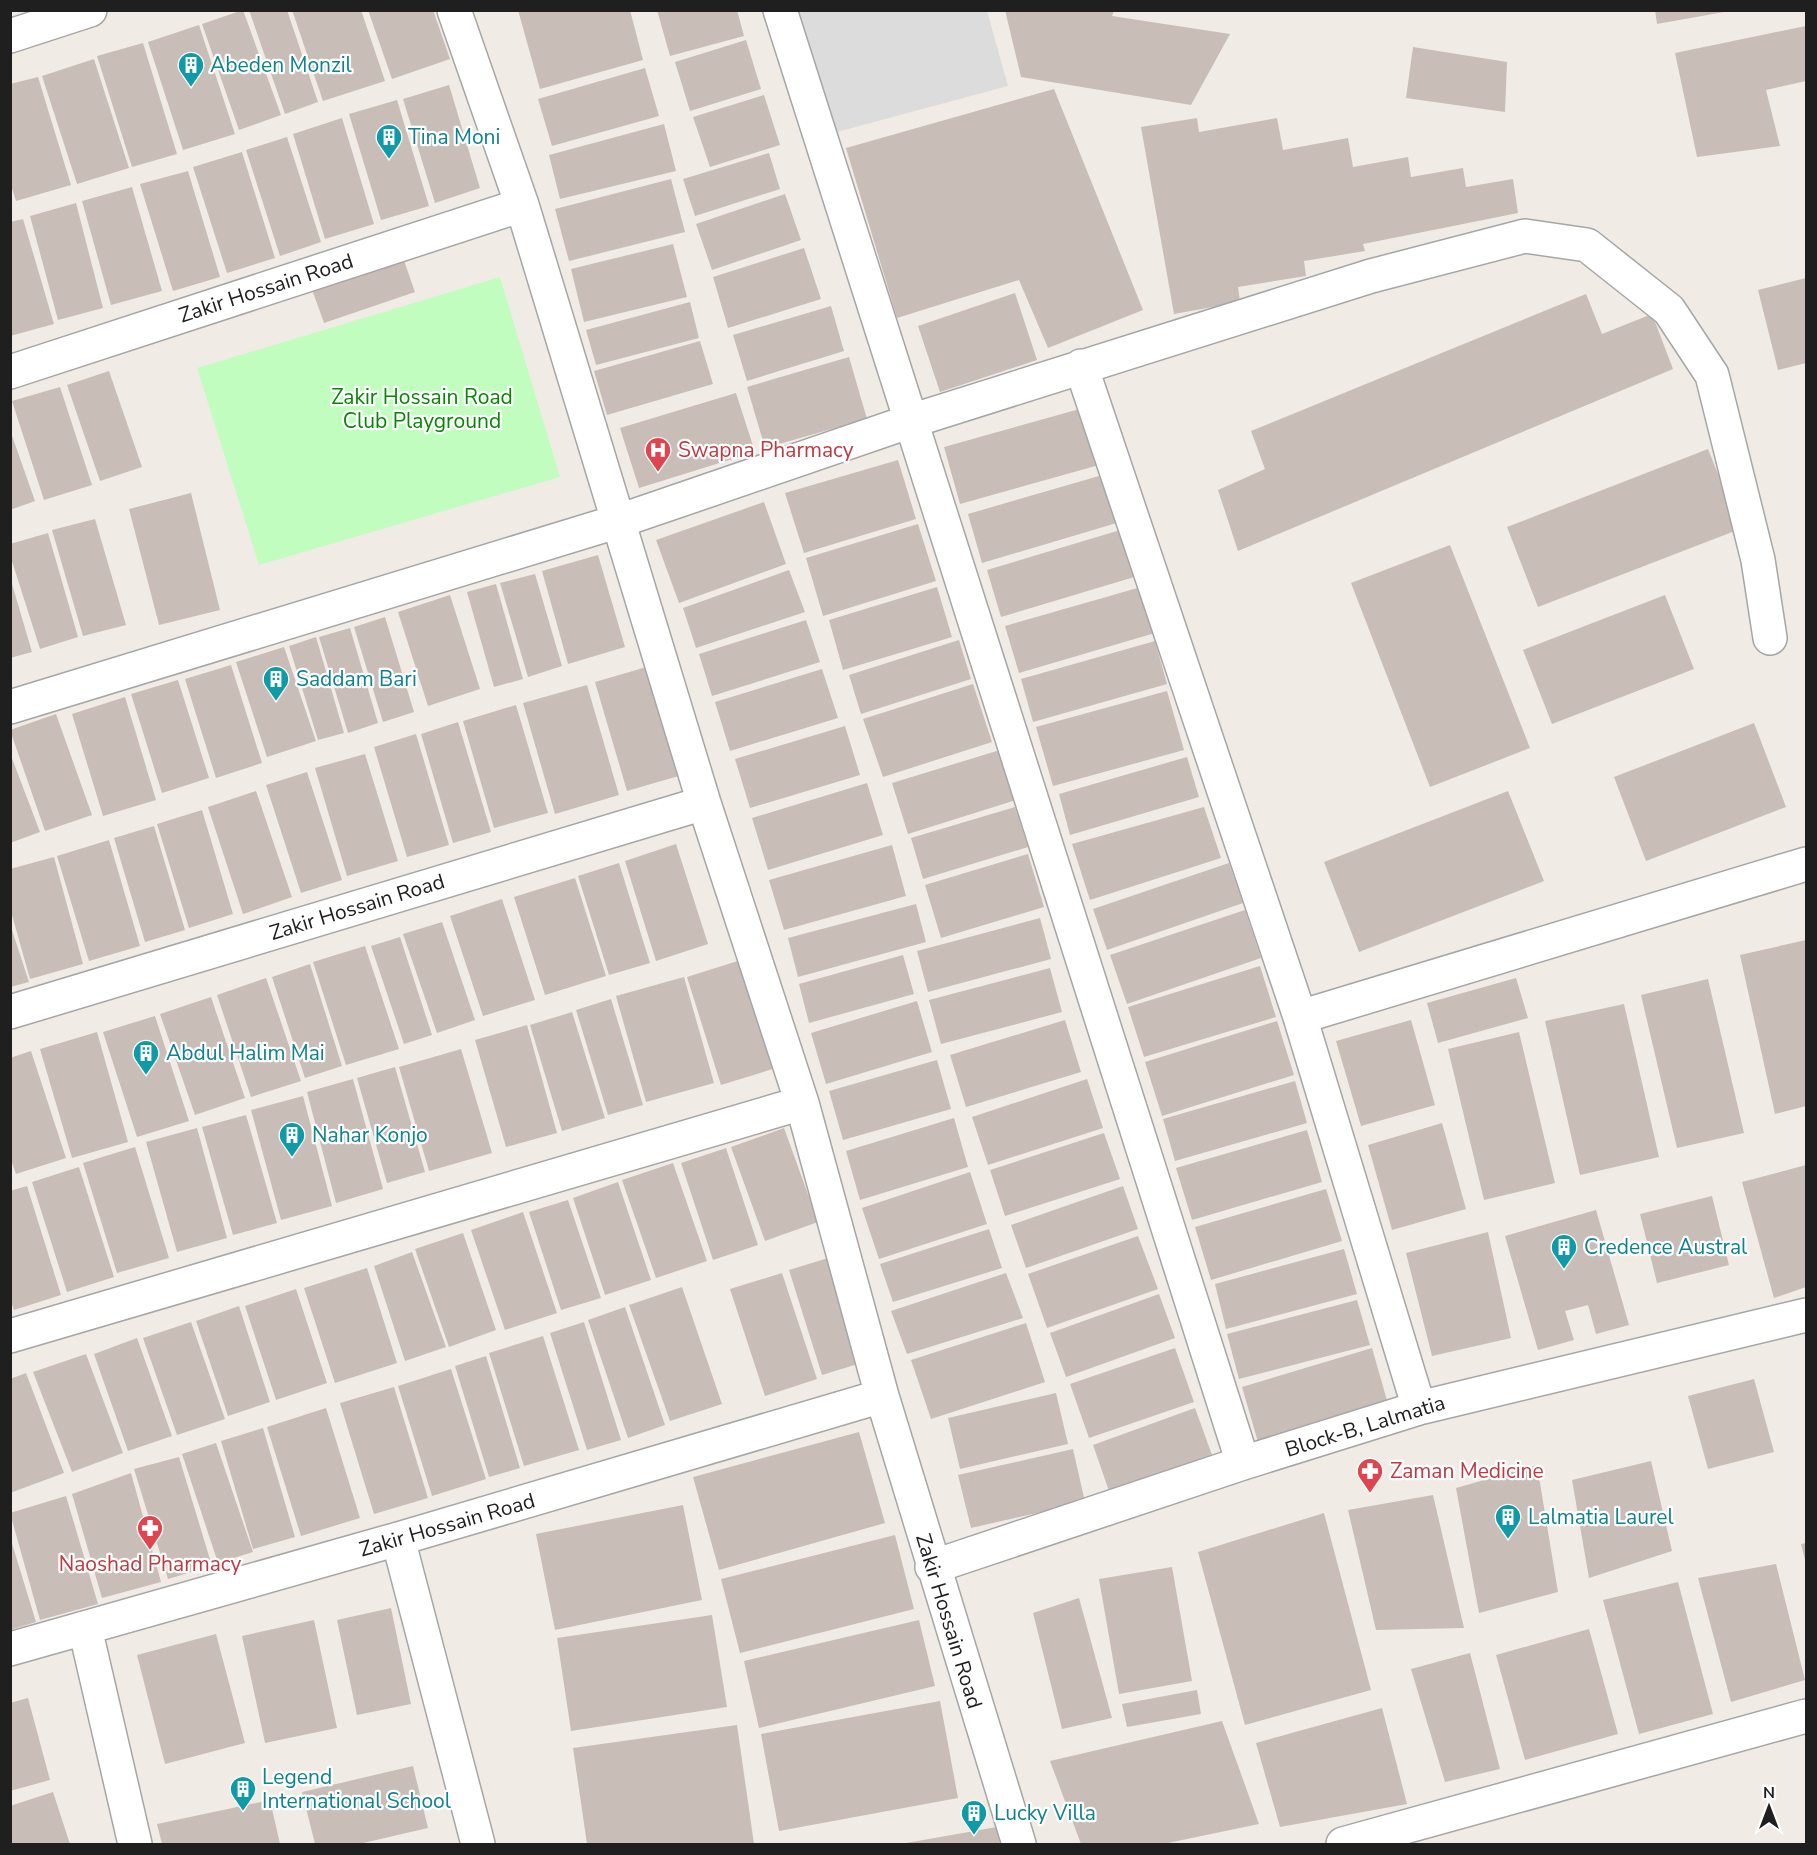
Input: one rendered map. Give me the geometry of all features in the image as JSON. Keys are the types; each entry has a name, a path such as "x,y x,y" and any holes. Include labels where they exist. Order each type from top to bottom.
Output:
{"street":[{"path":"10,36 90,10"},
{"name":"Zakir Hossain Road","path":"454,10 522,205 704,803 802,1103 882,1396 932,1567 1019,1845"},
{"path":"780,10 1243,1463"},
{"name":"Zakir Hossain Road","path":"10,372 522,205"},
{"path":"10,706 619,521 911,421 1371,276 1525,236 1587,245 1669,309 1712,375 1758,560 1770,638"},
{"path":"1082,366 1300,1017 1419,1408"},
{"name":"Zakir Hossain Road","path":"10,1012 704,803"},
{"path":"1300,1017 1806,864"},
{"path":"10,1336 802,1103"},
{"name":"Block-B, Lalmatia","path":"932,1567 1243,1463 1419,1408 1806,1316"},
{"name":"Zakir Hossain Road","path":"10,1649 398,1539 882,1396"},
{"path":"398,1539 478,1845"},
{"path":"85,1628 135,1845"},
{"path":"1343,1845 1806,1716"}],"shaded area":[{"path":"793,11 987,11 1008,86 837,132"}],"green space":[{"name":"Zakir Hossain Road Club Playground","path":"500,277 560,477 259,565 197,368"}],"building":[{"path":"243,10 281,115 239,130 202,24"},
{"path":"249,10 287,10 318,102 285,114"},
{"path":"292,10 361,10 385,81 323,101"},
{"path":"368,10 433,10 450,59 392,79"},
{"path":"518,10 630,10 643,60 540,89"},
{"path":"657,10 737,10 744,36 670,56"},
{"path":"1005,10 1114,10 1112,16 1230,34 1191,105 1021,77"},
{"path":"1655,10 1724,10 1724,12 1657,24"},
{"name":"Abeden Monzil","path":"199,25 235,134 183,150 148,42"},
{"path":"1806,26 1806,81 1766,90 1780,146 1697,157 1675,53"},
{"path":"746,40 761,89 690,111 675,62"},
{"path":"143,43 177,154 132,167 97,56"},
{"path":"1413,47 1507,62 1505,112 1406,98"},
{"path":"94,59 129,168 77,184 42,76"},
{"path":"645,68 659,116 552,146 538,99"},
{"path":"38,77 71,185 16,201 10,182 10,84"},
{"path":"449,85 480,188 435,203 403,99"},
{"path":"1054,89 1143,310 1048,348 1019,280 897,318 846,148"},
{"path":"764,95 780,145 710,167 693,117"},
{"name":"Tina Moni","path":"397,100 429,206 381,220 349,114"},
{"path":"342,118 374,224 325,239 293,134"},
{"path":"1197,118 1199,132 1277,118 1283,150 1348,138 1353,167 1408,157 1411,177 1463,168 1466,187 1513,179 1518,213 1363,244 1365,251 1304,261 1306,276 1238,287 1240,302 1174,314 1141,127"},
{"path":"664,124 676,171 560,199 549,155"},
{"path":"287,137 321,242 280,256 246,150"},
{"path":"242,152 275,258 227,273 193,167"},
{"path":"769,153 780,189 695,216 683,179"},
{"path":"188,171 220,277 173,291 140,184"},
{"path":"671,179 685,232 569,261 555,209"},
{"path":"132,187 162,291 111,305 82,201"},
{"path":"785,194 801,240 712,270 696,224"},
{"path":"76,203 103,308 58,320 30,216"},
{"path":"23,219 54,324 10,336 10,222"},
{"path":"673,244 687,297 584,322 571,269"},
{"path":"804,248 821,299 728,328 713,277"},
{"path":"401,252 415,292 324,323 310,284"},
{"path":"1806,278 1806,363 1778,370 1758,290"},
{"path":"1015,293 1037,360 940,392 918,326"},
{"path":"1586,294 1602,334 1652,314 1673,369 1238,551 1218,490 1265,469 1251,431"},
{"path":"690,302 699,338 596,365 586,330"},
{"path":"831,306 844,351 747,381 733,335"},
{"path":"700,341 713,384 607,415 594,371"},
{"path":"849,357 867,419 765,448 747,387"},
{"path":"109,371 142,467 100,481 67,385"},
{"path":"60,387 92,485 44,500 12,401"},
{"path":"736,393 755,452 639,488 620,428"},
{"path":"1083,408 1099,465 960,504 944,447"},
{"path":"10,430 35,501 10,510"},
{"path":"1708,449 1740,529 1538,607 1507,527"},
{"path":"898,460 916,519 804,553 785,493"},
{"path":"1106,474 1120,522 982,563 968,514"},
{"path":"191,493 220,610 159,625 129,509"},
{"path":"764,502 786,564 679,603 656,540"},
{"path":"95,519 126,625 83,636 52,530"},
{"path":"918,524 936,581 823,616 806,558"},
{"path":"1127,528 1141,575 1001,617 987,570"},
{"path":"48,533 78,637 40,649 10,555 10,544"},
{"path":"1450,545 1530,748 1430,787 1351,583"},
{"path":"598,555 625,647 568,664 542,571"},
{"path":"789,570 805,612 696,648 683,608"},
{"path":"535,574 562,666 528,677 500,583"},
{"path":"10,577 32,652 10,658"},
{"path":"496,584 523,679 494,687 467,592"},
{"path":"937,587 952,637 843,670 829,620"},
{"path":"1141,587 1155,633 1019,673 1005,626"},
{"path":"450,595 480,689 428,706 398,612"},
{"path":"1665,595 1694,669 1552,724 1523,650"},
{"path":"385,617 414,712 383,722 354,627"},
{"path":"806,620 820,662 712,696 699,654"},
{"path":"350,628 378,723 348,733 319,637"},
{"path":"316,637 344,733 318,740 289,646"},
{"path":"959,640 971,679 861,714 849,675"},
{"path":"1155,641 1167,684 1033,722 1021,679"},
{"name":"Saddam Bari","path":"284,647 316,741 267,757 236,662"},
{"path":"231,665 262,763 216,778 185,679"},
{"path":"650,666 682,775 627,791 595,682"},
{"path":"822,669 838,718 730,751 715,702"},
{"path":"178,680 209,778 162,793 131,694"},
{"path":"973,684 992,742 883,777 863,719"},
{"path":"587,685 619,795 555,814 523,703"},
{"path":"1167,691 1184,750 1053,786 1036,727"},
{"path":"125,697 156,800 103,816 72,714"},
{"path":"516,705 548,813 494,828 463,721"},
{"path":"56,714 92,815 45,831 10,730"},
{"path":"458,722 491,832 453,843 421,734"},
{"path":"1754,723 1786,807 1646,861 1614,777"},
{"path":"845,726 860,775 750,808 735,759"},
{"path":"416,734 449,845 407,857 374,747"},
{"path":"1000,750 1016,800 908,834 892,783"},
{"path":"10,753 40,832 10,843"},
{"path":"365,754 398,861 347,876 315,768"},
{"path":"1187,757 1199,797 1070,835 1059,794"},
{"path":"307,772 342,880 301,893 266,785"},
{"path":"867,783 883,835 768,870 752,818"},
{"path":"256,791 292,897 243,914 208,807"},
{"path":"1508,791 1544,881 1359,952 1324,862"},
{"path":"1015,807 1028,847 923,879 911,838"},
{"path":"1204,807 1221,858 1090,900 1072,844"},
{"path":"202,810 233,914 189,928 157,824"},
{"path":"154,826 185,930 145,942 114,838"},
{"path":"109,840 140,946 89,961 57,856"},
{"path":"676,844 708,944 656,961 625,861"},
{"path":"892,845 906,896 784,930 769,880"},
{"path":"1028,854 1044,907 941,938 925,885"},
{"path":"54,857 83,964 30,979 10,908 10,869"},
{"path":"619,863 650,963 609,975 578,876"},
{"path":"1229,863 1243,903 1107,950 1093,909"},
{"path":"575,878 606,976 545,995 514,897"},
{"path":"502,899 535,1000 483,1016 450,916"},
{"path":"916,904 926,942 798,977 788,938"},
{"path":"1245,910 1261,958 1127,1004 1110,955"},
{"path":"1040,918 1051,959 928,992 917,951"},
{"path":"442,922 475,1020 437,1033 403,934"},
{"path":"10,924 29,982 10,987"},
{"path":"400,937 432,1035 404,1044 371,946"},
{"path":"1806,940 1806,1106 1775,1114 1740,955"},
{"path":"365,946 399,1049 346,1065 313,962"},
{"path":"903,955 914,994 809,1023 799,984"},
{"path":"744,959 779,1067 721,1085 687,977"},
{"path":"310,964 342,1066 305,1078 272,977"},
{"path":"1260,966 1276,1017 1144,1057 1128,1007"},
{"path":"1050,968 1062,1012 941,1044 929,1000"},
{"path":"684,977 714,1083 646,1102 616,996"},
{"path":"266,978 301,1081 251,1097 217,995"},
{"path":"1516,978 1528,1018 1438,1043 1427,1003"},
{"path":"1708,979 1744,1133 1677,1148 1641,995"},
{"path":"211,997 245,1098 195,1115 160,1014"},
{"path":"611,999 643,1105 608,1115 576,1010"},
{"path":"917,1001 932,1052 826,1084 811,1033"},
{"path":"1624,1004 1659,1157 1580,1175 1545,1021"},
{"path":"572,1012 605,1118 562,1131 530,1025"},
{"name":"Abdul Halim Mai","path":"155,1016 189,1121 137,1137 103,1032"},
{"path":"1065,1020 1081,1072 966,1107 950,1055"},
{"path":"1411,1020 1435,1105 1361,1126 1336,1041"},
{"path":"1277,1021 1294,1075 1162,1116 1145,1062"},
{"path":"527,1025 557,1133 506,1147 475,1040"},
{"path":"97,1032 128,1142 72,1158 40,1049"},
{"path":"1519,1032 1555,1183 1484,1200 1448,1049"},
{"path":"461,1049 492,1153 429,1171 399,1067"},
{"path":"31,1051 66,1158 16,1174 10,1157 10,1058"},
{"path":"937,1060 951,1109 843,1140 829,1091"},
{"path":"395,1067 425,1172 387,1183 357,1078"},
{"path":"353,1079 383,1189 336,1203 307,1092"},
{"path":"1087,1079 1103,1128 988,1165 972,1117"},
{"path":"1295,1081 1307,1123 1175,1161 1163,1119"},
{"name":"Nahar Konjo","path":"303,1096 332,1206 281,1220 251,1110"},
{"path":"246,1115 277,1223 233,1235 202,1127"},
{"path":"954,1118 968,1167 860,1200 846,1151"},
{"path":"1442,1123 1466,1209 1392,1230 1368,1145"},
{"path":"197,1128 227,1238 177,1252 146,1142"},
{"path":"784,1128 818,1222 765,1241 731,1147"},
{"path":"1307,1130 1322,1182 1192,1220 1176,1168"},
{"path":"1104,1133 1120,1179 1005,1216 990,1170"},
{"path":"135,1147 169,1258 117,1273 83,1163"},
{"path":"726,1148 758,1245 713,1260 681,1163"},
{"path":"673,1163 707,1261 656,1278 622,1180"},
{"path":"1806,1165 1806,1287 1774,1298 1742,1182"},
{"path":"79,1167 114,1277 67,1292 32,1182"},
{"path":"970,1172 987,1224 879,1259 862,1208"},
{"path":"618,1182 651,1280 605,1295 573,1198"},
{"path":"27,1186 61,1295 14,1310 10,1299 10,1191"},
{"path":"1123,1186 1138,1229 1026,1268 1011,1225"},
{"path":"1326,1189 1342,1241 1211,1280 1195,1227"},
{"path":"1712,1196 1729,1265 1657,1283 1640,1214"},
{"path":"568,1200 601,1298 561,1310 529,1212"},
{"name":"Credence Austral","path":"1596,1210 1629,1325 1596,1334 1588,1305 1565,1311 1574,1340 1538,1350 1505,1236"},
{"path":"523,1212 557,1313 505,1330 471,1230"},
{"path":"989,1229 1002,1268 893,1302 880,1264"},
{"path":"1488,1232 1511,1338 1432,1356 1406,1253"},
{"path":"463,1233 496,1330 449,1347 415,1249"},
{"path":"1138,1236 1158,1289 1047,1328 1028,1274"},
{"path":"1344,1249 1357,1294 1226,1329 1215,1284"},
{"path":"412,1252 446,1347 405,1361 374,1266"},
{"path":"828,1258 861,1363 822,1375 789,1270"},
{"path":"367,1268 397,1363 335,1383 304,1288"},
{"path":"782,1273 817,1379 765,1396 730,1289"},
{"path":"1006,1273 1023,1318 907,1354 891,1311"},
{"path":"682,1287 722,1404 670,1421 629,1305"},
{"path":"296,1289 327,1383 276,1400 245,1306"},
{"path":"1159,1294 1175,1338 1066,1377 1050,1333"},
{"path":"1357,1300 1370,1345 1239,1379 1227,1334"},
{"path":"239,1306 270,1402 228,1416 196,1321"},
{"path":"625,1307 665,1425 628,1438 588,1320"},
{"path":"191,1322 225,1419 177,1435 143,1338"},
{"path":"584,1322 621,1440 587,1450 550,1333"},
{"path":"1026,1323 1045,1382 931,1419 911,1360"},
{"path":"543,1336 579,1450 524,1466 489,1353"},
{"path":"137,1338 172,1436 128,1451 94,1354"},
{"path":"1175,1348 1194,1402 1089,1438 1070,1384"},
{"path":"1372,1348 1388,1404 1258,1442 1242,1387"},
{"path":"86,1354 123,1453 72,1472 33,1372"},
{"path":"486,1356 520,1468 489,1477 455,1366"},
{"path":"451,1369 486,1479 432,1496 398,1386"},
{"path":"26,1373 64,1473 10,1493 10,1379"},
{"path":"1754,1379 1774,1452 1708,1469 1688,1396"},
{"path":"394,1387 428,1498 374,1514 340,1403"},
{"path":"1056,1393 1068,1444 960,1469 948,1418"},
{"path":"326,1408 360,1518 301,1536 267,1427"},
{"path":"1195,1408 1212,1455 1109,1491 1093,1445"},
{"path":"263,1428 295,1537 253,1549 221,1441"},
{"path":"859,1432 885,1523 719,1570 693,1477"},
{"path":"216,1443 253,1552 218,1563 182,1454"},
{"path":"1073,1449 1085,1502 971,1528 958,1475"},
{"path":"179,1457 212,1566 168,1579 134,1469"},
{"path":"1651,1461 1672,1551 1589,1578 1572,1480"},
{"name":"Lalmatia Laurel","path":"1537,1465 1558,1592 1479,1613 1456,1488"},
{"path":"131,1473 161,1582 102,1598 72,1494"},
{"path":"1433,1495 1464,1628 1376,1630 1348,1510"},
{"path":"66,1496 98,1604 40,1620 10,1513"},
{"path":"683,1505 702,1600 555,1630 536,1534"},
{"path":"1324,1513 1371,1690 1245,1725 1198,1552"},
{"path":"895,1535 914,1609 740,1653 721,1579"},
{"path":"10,1537 36,1622 10,1630"},
{"path":"1806,1543 1806,1564 1801,1544"},
{"path":"1776,1564 1805,1680 1731,1702 1698,1578"},
{"path":"1172,1567 1192,1681 1119,1694 1099,1579"},
{"path":"1678,1582 1713,1714 1639,1734 1603,1600"},
{"path":"1079,1598 1112,1718 1062,1729 1033,1613"},
{"path":"391,1608 411,1704 357,1715 337,1620"},
{"path":"712,1615 727,1707 571,1731 557,1638"},
{"path":"314,1620 337,1728 265,1743 242,1636"},
{"path":"919,1620 935,1686 759,1728 744,1661"},
{"path":"1589,1629 1618,1734 1525,1760 1496,1655"},
{"path":"216,1634 245,1743 165,1764 137,1655"},
{"path":"1470,1653 1500,1769 1445,1782 1411,1669"},
{"path":"1197,1690 1201,1714 1127,1727 1122,1704"},
{"path":"28,1698 50,1780 10,1791 10,1703"},
{"path":"940,1701 958,1798 779,1831 761,1734"},
{"path":"1382,1708 1407,1804 1280,1827 1256,1743"},
{"path":"1222,1721 1259,1824 1163,1844 1081,1844 1050,1761"},
{"path":"737,1725 754,1844 587,1844 573,1748"},
{"path":"413,1766 428,1828 359,1844 315,1844 302,1792"},
{"path":"53,1792 70,1844 10,1844 10,1806"},
{"name":"Legend International School","path":"270,1800 280,1844 162,1844 157,1824"},
{"name":"Lucky Villa","path":"997,1827 1000,1844 906,1844 906,1843"}],"place":[{"name":"Abeden Monzil","path":"191,88"},
{"name":"Tina Moni","path":"389,160"},
{"name":"Swapna Pharmacy","path":"658,473"},
{"name":"Saddam Bari","path":"276,702"},
{"name":"Abdul Halim Mai","path":"146,1076"},
{"name":"Nahar Konjo","path":"292,1158"},
{"name":"Credence Austral","path":"1564,1270"},
{"name":"Zaman Medicine","path":"1370,1494"},
{"name":"Lalmatia Laurel","path":"1508,1540"},
{"name":"Naoshad Pharmacy","path":"150,1551"},
{"name":"Legend International School","path":"243,1812"},
{"name":"Lucky Villa","path":"974,1836"}]}
